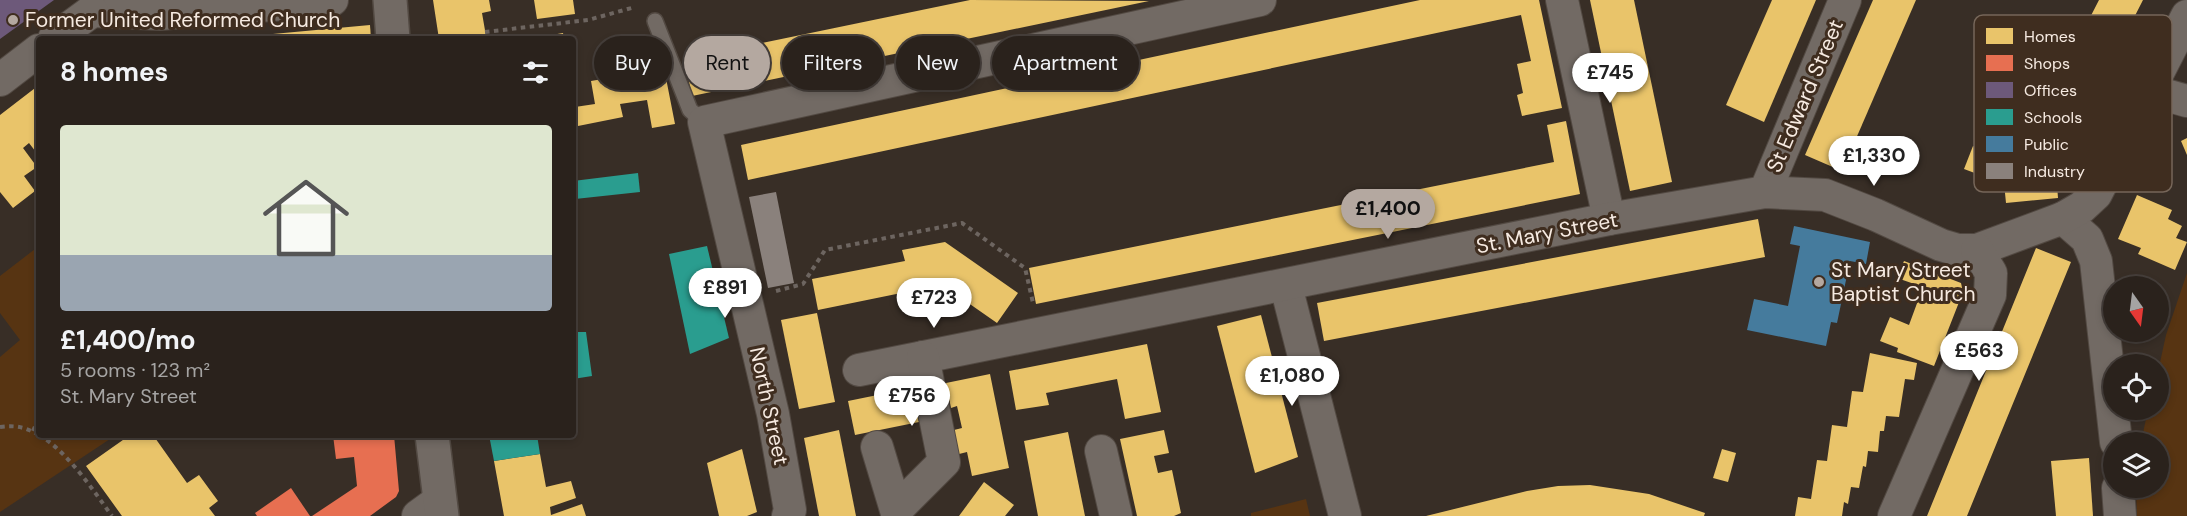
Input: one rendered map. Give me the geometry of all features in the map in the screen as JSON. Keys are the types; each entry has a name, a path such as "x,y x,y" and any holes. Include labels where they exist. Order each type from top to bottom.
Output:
{"street":[{"path":"57,36 88,6 160,7 332,0"},
{"path":"390,0 393,36"},
{"path":"704,122 1260,0"},
{"path":"1562,0 1609,219"},
{"name":"St Edward Street","path":"1765,192 1845,0"},
{"name":"St. Mary Street","path":"2172,44 2187,16"},
{"path":"0,80 36,53"},
{"path":"2172,97 2187,101"},
{"name":"North Street","path":"704,122 773,414 790,510 788,516"},
{"name":"St. Mary Street","path":"859,370 1286,286 1609,219 1765,192 1825,195 1876,215 1941,245 1958,250 1977,250 2063,218 2082,207 2097,192"},
{"path":"2063,218 2087,239 2096,261 2114,432"},
{"path":"1894,516 1990,294 1991,273 1977,250"},
{"path":"1286,286 1345,516"},
{"path":"877,447 896,510 944,462 923,357"},
{"path":"432,438 433,511"},
{"path":"1101,451 1116,516"},
{"path":"2119,498 2120,516"}],"lane":[{"path":"655,21 690,110 704,122"}],"path":[{"path":"485,32 588,20 638,6"},
{"path":"745,298 803,284 825,250 962,222 1025,268 1030,335"},
{"path":"32,431 36,424"},
{"path":"0,427 14,425 36,433"},
{"path":"44,438 63,455 90,486 112,516"}],"shaded area":[{"path":"36,248 36,438 111,438 0,512 0,357 20,340 0,313 0,276"},
{"path":"2187,273 2187,516 2137,516 2136,498 2169,498 2169,432 2143,432 2146,420 2169,420 2169,354 2162,354 2164,342 2169,342 2169,326"},
{"path":"1306,499 1310,516 1251,516 1251,513"}],"building: Homes":[{"path":"433,0 489,0 491,11 482,13 486,36 439,36"},
{"path":"534,0 573,0 575,14 537,19"},
{"path":"970,0 1149,1 980,36 896,36 896,54 884,56 884,36 795,36"},
{"path":"1420,0 1539,0 1562,108 1522,116 1517,95 1523,93 1517,64 1531,61 1521,15 748,180 741,145 999,90 1139,90 1139,60"},
{"path":"1590,0 1634,0 1672,182 1630,191"},
{"path":"1772,0 1816,0 1764,122 1726,105"},
{"path":"1873,0 1916,0 1842,171 1805,155"},
{"path":"2099,0 2143,0 2135,15 2091,15"},
{"path":"370,25 371,36 250,36"},
{"path":"563,33 564,36 546,36"},
{"path":"782,39 782,77 770,80 770,41"},
{"path":"594,80 594,90 668,90 675,124 652,128 647,100 620,104 623,117 578,126 576,107 595,104 591,81"},
{"path":"36,87 36,152 29,143 23,148 36,166 24,176 35,191 13,208 0,192 0,115"},
{"path":"691,90 721,90 692,96"},
{"path":"1566,121 1580,194 1036,304 1029,268 1554,162 1547,125"},
{"path":"2187,138 2187,155 2181,141"},
{"path":"1973,146 1974,146 1974,173 1964,169"},
{"path":"2005,192 2058,192 2058,198 2006,203"},
{"path":"2137,195 2172,210 2168,219 2182,226 2176,238 2187,242 2175,270 2138,254 2141,248 2118,239"},
{"path":"1758,219 1765,257 1324,341 1317,303"},
{"path":"945,242 1018,293 997,323 934,279 909,284 911,291 818,310 812,279 905,261 902,250"},
{"path":"2036,248 2071,262 1967,516 1927,516"},
{"path":"1904,261 1961,283 1963,292 1934,366 1897,352 1898,348 1880,341 1890,317 1909,325 1923,287 1897,278"},
{"path":"817,313 835,402 799,409 781,320"},
{"path":"1261,315 1298,457 1255,473 1217,326"},
{"path":"1147,344 1161,412 1125,419 1117,379 1046,393 1049,405 1016,410 1009,371"},
{"path":"1870,353 1917,363 1914,380 1905,379 1899,417 1886,416 1884,431 1880,431 1878,452 1868,451 1866,467 1863,466 1859,488 1851,487 1848,504 1844,502 1842,516 1795,516 1798,497 1811,499 1817,460 1827,461 1832,425 1847,427 1852,391 1863,392"},
{"path":"990,374 1009,468 972,476 967,452 955,455 950,431 962,428 957,406 951,408 946,383"},
{"path":"912,388 919,422 855,435 848,401"},
{"path":"839,430 856,516 819,516 804,438"},
{"path":"1164,430 1169,453 1154,456 1158,473 1172,470 1181,513 1174,516 1137,516 1120,439"},
{"path":"1068,432 1085,516 1038,516 1024,441"},
{"path":"126,438 155,438 187,483 199,475 218,501 209,508 215,516 122,516 86,466"},
{"path":"742,449 757,512 747,516 719,516 707,463"},
{"path":"1722,449 1736,453 1728,482 1713,478"},
{"path":"540,454 546,487 571,481 576,498 550,507 551,515 582,504 586,516 504,516 494,461"},
{"path":"2089,458 2093,516 2056,516 2051,461"},
{"path":"984,482 1014,505 1005,516 959,516"},
{"path":"1590,485 1649,494 1705,513 1704,516 1426,516 1527,491 1558,486"}],"building: Shops":[{"path":"333,438 394,438 399,491 396,497 370,516 312,516 357,486 354,457 336,459"},
{"path":"291,488 310,516 257,516 255,513"}],"building: Offices":[{"name":"Former United Reformed Church","path":"0,0 54,0 0,39"}],"building: Schools":[{"path":"638,173 640,192 576,199 576,181"},
{"path":"707,246 729,338 690,354 669,254"},
{"path":"576,323 578,332 586,332 592,376 576,379"},
{"path":"490,438 537,438 540,454 494,461"}],"building: Public":[{"name":"St Mary Street Baptist Church","path":"1794,226 1870,242 1866,264 1850,261 1837,323 1831,322 1826,346 1747,330 1754,299 1788,306 1800,246 1790,244"}],"building: Industry":[{"path":"776,192 794,283 768,288 749,197"}],"place":[{"name":"Former United Reformed Church","path":"13,20"},
{"name":"St Mary Street Baptist Church","path":"1819,282"}]}
